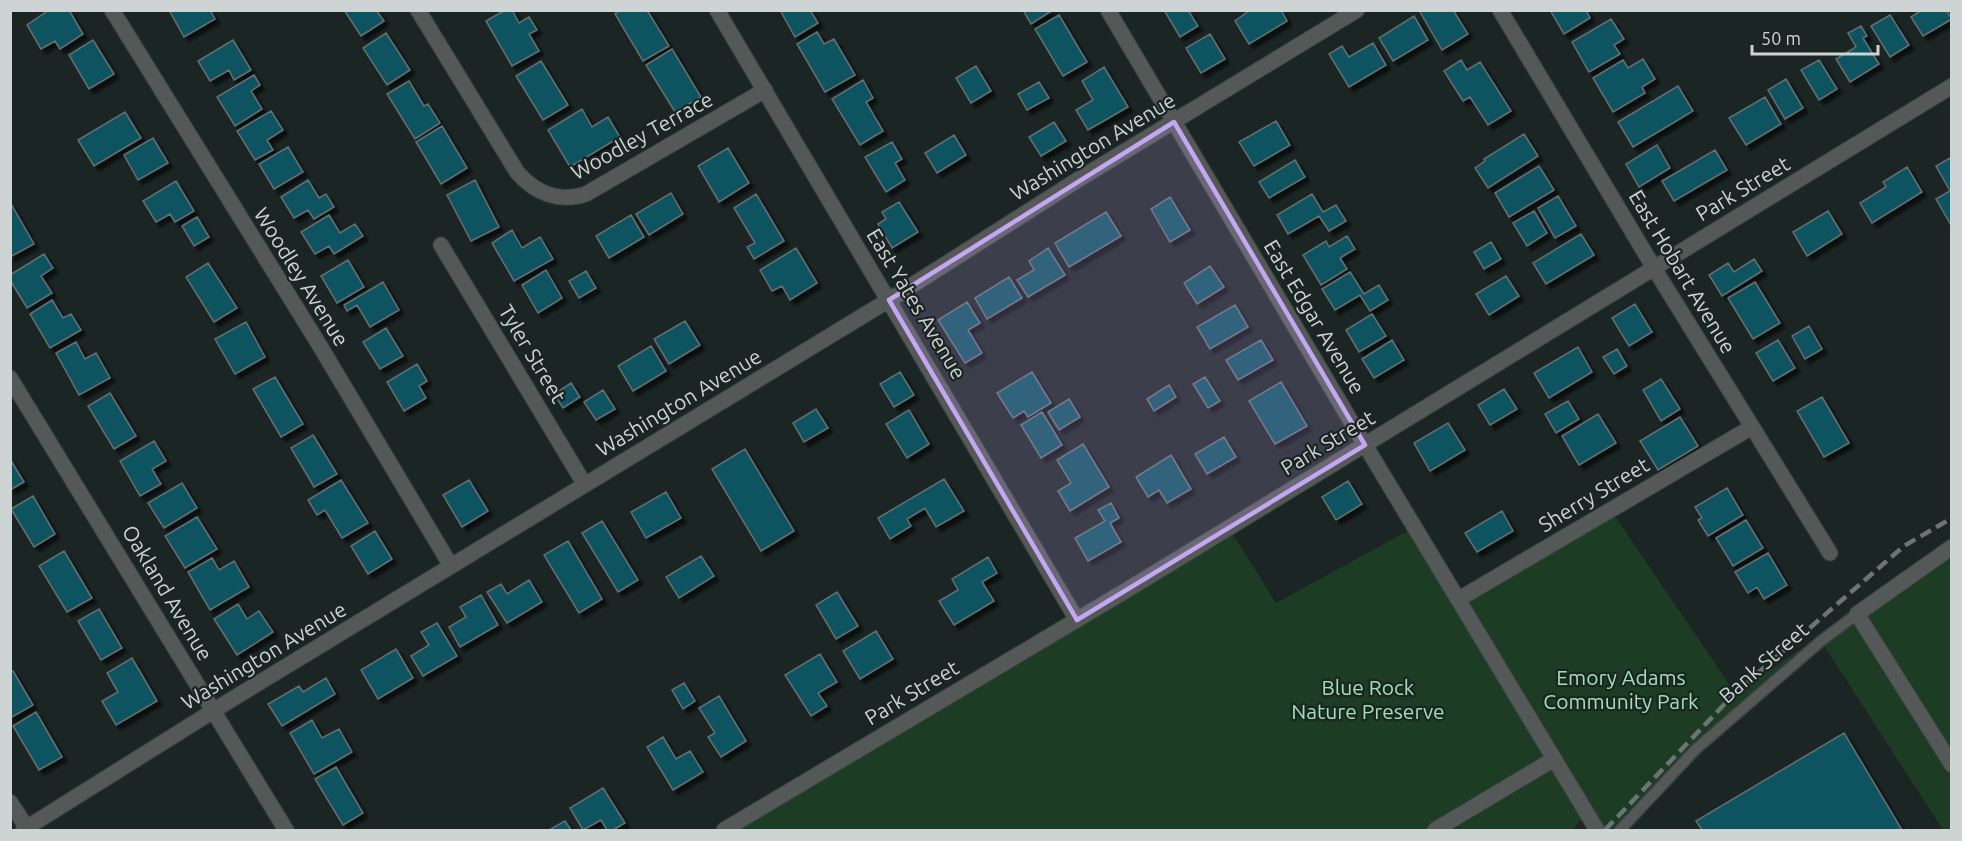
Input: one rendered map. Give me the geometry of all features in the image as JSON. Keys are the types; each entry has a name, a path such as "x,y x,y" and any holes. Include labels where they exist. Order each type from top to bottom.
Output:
{"street":[{"name":"Woodley Avenue","path":"112,10 320,346 451,567"},
{"name":"Woodley Terrace","path":"418,10 517,172 527,184 538,191 560,198 573,198 586,194 765,90"},
{"name":"East Yates Avenue","path":"717,10 1077,620"},
{"name":"East Edgar Avenue","path":"1108,10 1597,831"},
{"name":"Washington Avenue","path":"25,830 213,711 889,300 1069,185 1357,10"},
{"name":"East Hobart Avenue","path":"1500,10 1654,268 1830,553"},
{"name":"Park Street","path":"724,831 1077,620 1952,86"},
{"name":"Tyler Street","path":"441,244 585,485"},
{"name":"Oakland Avenue","path":"10,378 286,831"},
{"name":"Sherry Street","path":"1459,599 1752,427"},
{"name":"Bank Street","path":"1857,615 1952,547"},
{"path":"1857,615 1952,765"},
{"path":"1435,831 1554,759"},
{"path":"10,802 25,830"}],"lane":[{"name":"Bank Street","path":"1620,831 1696,749 1821,641 1857,615"}],"highlighted area":[{"path":"1174,122 1365,445 1077,620 889,300"}],"green space":[{"name":"Blue Rock Nature Preserve","path":"1611,510 1735,693 1951,549 1951,830 1943,830 1821,641 1696,749 1620,830 1597,830 1587,814 1572,830 734,830 1229,528 1276,603 1415,527 1459,599"}],"building":[{"path":"49,10 69,10 83,34 60,49 55,41 41,49 27,25"},
{"path":"169,10 210,10 215,19 184,37"},
{"path":"344,10 376,10 384,21 361,36"},
{"path":"505,10 512,10 519,23 529,17 537,30 529,34 539,51 512,66 486,21"},
{"path":"620,10 647,10 669,46 643,61 615,14"},
{"path":"780,10 810,10 818,23 795,37"},
{"path":"1023,10 1053,10 1031,24"},
{"path":"1164,10 1188,10 1198,26 1180,37"},
{"path":"1250,10 1281,10 1287,21 1249,44 1235,21"},
{"path":"1419,10 1453,10 1468,34 1442,50"},
{"path":"1550,10 1586,10 1590,18 1564,34"},
{"path":"1922,10 1946,10 1952,19 1923,36 1911,17"},
{"path":"1059,15 1087,62 1063,76 1035,29"},
{"path":"1890,15 1909,45 1890,57 1871,26"},
{"path":"1414,16 1428,40 1393,61 1379,38"},
{"path":"1611,19 1624,39 1614,45 1620,54 1589,72 1572,42"},
{"path":"1861,26 1867,36 1863,38 1879,64 1850,82 1836,59 1856,47 1848,33"},
{"path":"817,32 824,44 834,39 855,75 825,92 797,44"},
{"path":"386,33 410,70 387,85 363,48"},
{"path":"1210,34 1225,59 1201,73 1186,48"},
{"path":"93,40 114,74 89,89 69,55"},
{"path":"233,40 251,70 234,80 229,70 210,81 198,61"},
{"path":"1373,43 1386,65 1349,87 1329,54 1342,46 1349,57"},
{"path":"672,49 701,97 675,112 646,65"},
{"path":"1643,59 1655,79 1642,87 1645,93 1613,112 1593,78 1623,60 1628,68"},
{"path":"1461,60 1467,70 1480,62 1511,111 1488,125 1470,97 1463,101 1444,71"},
{"path":"1819,60 1837,89 1819,100 1801,70"},
{"path":"541,61 568,105 543,120 516,76"},
{"path":"976,66 991,91 971,103 956,78"},
{"path":"1104,67 1128,107 1088,130 1076,110 1093,100 1082,81"},
{"path":"254,75 260,85 251,91 262,109 235,126 217,97"},
{"path":"1786,79 1803,108 1785,119 1768,90"},
{"path":"863,80 873,98 866,102 883,131 860,145 832,99"},
{"path":"409,81 424,106 428,104 440,123 415,139 387,94"},
{"path":"1039,82 1049,98 1027,110 1018,94"},
{"path":"1678,86 1693,111 1633,147 1618,122"},
{"path":"1765,97 1781,124 1746,145 1729,118"},
{"path":"582,109 592,127 608,117 620,137 570,167 548,130"},
{"path":"271,111 283,130 267,140 273,150 255,160 237,131"},
{"path":"125,112 141,138 94,166 78,140"},
{"path":"1276,121 1290,145 1254,166 1239,142"},
{"path":"1054,122 1066,141 1041,156 1029,137"},
{"path":"442,126 467,168 441,184 416,142"},
{"path":"1524,134 1538,156 1488,188 1475,168 1485,161 1484,159"},
{"path":"954,135 966,155 937,173 925,153"},
{"path":"153,138 168,163 138,180 124,155"},
{"path":"892,142 902,159 895,163 905,180 886,192 865,157"},
{"path":"1657,145 1670,168 1639,187 1626,164"},
{"path":"288,147 303,172 274,189 259,164"},
{"path":"728,148 749,183 719,202 698,166"},
{"path":"1715,150 1727,170 1674,201 1662,181"},
{"path":"1950,158 1952,161 1951,225 1936,199 1950,191 1936,166"},
{"path":"1295,160 1305,177 1269,198 1259,182"},
{"path":"1539,166 1554,190 1509,217 1495,193"},
{"path":"1907,167 1922,192 1872,223 1860,203 1886,187 1883,182"},
{"path":"308,180 319,198 326,194 334,207 314,219 308,210 294,218 281,197"},
{"path":"475,180 499,227 471,241 447,195"},
{"path":"176,181 194,211 175,222 170,214 156,222 143,201"},
{"path":"671,193 683,214 649,235 636,214"},
{"path":"756,194 784,241 754,259 747,247 755,243 734,208"},
{"path":"1312,194 1323,212 1336,205 1346,221 1329,231 1319,216 1288,234 1277,215"},
{"path":"1558,196 1576,226 1555,238 1538,208"},
{"path":"1170,197 1190,230 1170,242 1151,209"},
{"path":"10,202 34,244 10,257"},
{"path":"899,202 918,232 892,248 878,224 886,219 882,212"},
{"path":"1534,211 1547,233 1527,246 1513,223"},
{"path":"1828,211 1842,234 1807,256 1793,232"},
{"path":"1106,212 1121,236 1069,267 1055,243"},
{"path":"329,215 340,233 355,224 363,236 334,254 329,246 315,254 301,232"},
{"path":"631,215 644,237 609,258 596,236"},
{"path":"197,217 209,237 194,246 182,226"},
{"path":"512,230 522,248 540,237 553,259 514,281 492,243"},
{"path":"1581,234 1594,255 1546,284 1533,263"},
{"path":"1347,236 1355,249 1340,258 1347,269 1321,285 1303,255 1326,241 1329,247"},
{"path":"1491,242 1501,259 1484,269 1474,252"},
{"path":"796,248 817,283 790,300 782,286 772,291 760,270"},
{"path":"1048,248 1065,275 1028,297 1017,280 1034,270 1029,261"},
{"path":"44,254 53,268 41,276 52,293 27,308 10,280 10,275"},
{"path":"1754,259 1762,271 1722,296 1709,275 1728,263 1734,272"},
{"path":"348,260 364,287 337,303 321,276"},
{"path":"208,263 237,308 214,322 186,277"},
{"path":"1210,266 1224,287 1197,304 1184,283"},
{"path":"546,270 562,298 538,313 522,285"},
{"path":"586,271 596,288 579,298 569,281"},
{"path":"1350,272 1364,294 1379,285 1388,300 1370,311 1360,295 1335,310 1322,289"},
{"path":"1506,276 1519,296 1489,315 1476,294"},
{"path":"1009,277 1022,298 987,319 975,298"},
{"path":"383,282 399,310 370,327 357,305 347,311 344,305"},
{"path":"1755,282 1780,323 1753,339 1728,298"},
{"path":"52,300 63,318 71,314 81,330 50,348 30,314"},
{"path":"967,302 980,323 968,330 982,353 965,363 938,320"},
{"path":"1635,304 1652,332 1629,346 1612,318"},
{"path":"1235,305 1248,327 1210,349 1197,327"},
{"path":"1372,314 1386,336 1359,352 1346,330"},
{"path":"685,321 700,345 669,364 654,339"},
{"path":"246,322 265,357 235,374 215,339"},
{"path":"1809,326 1822,349 1805,359 1792,336"},
{"path":"386,328 403,356 380,369 363,342"},
{"path":"1261,340 1273,360 1238,380 1226,360"},
{"path":"1392,340 1404,360 1374,378 1362,359"},
{"path":"1778,340 1795,368 1773,381 1756,353"},
{"path":"76,342 85,359 96,353 110,378 79,395 56,353"},
{"path":"651,346 666,371 633,391 618,366"},
{"path":"1578,347 1592,372 1549,398 1534,373"},
{"path":"1617,349 1627,366 1614,374 1603,357"},
{"path":"417,364 427,381 419,386 426,398 404,411 387,382"},
{"path":"900,372 914,395 894,407 880,384"},
{"path":"1032,372 1051,403 1028,417 1024,411 1013,418 997,393"},
{"path":"275,377 303,424 281,437 253,389"},
{"path":"1205,377 1220,401 1208,408 1193,384"},
{"path":"1661,379 1680,409 1661,421 1643,390"},
{"path":"1281,382 1307,426 1275,444 1249,401"},
{"path":"571,383 580,397 563,408 554,394"},
{"path":"1169,385 1176,397 1154,411 1147,399"},
{"path":"1504,389 1517,409 1490,425 1478,405"},
{"path":"603,390 615,409 596,420 584,402"},
{"path":"110,393 136,436 114,449 88,406"},
{"path":"1822,397 1849,443 1824,457 1797,411"},
{"path":"1069,399 1080,417 1059,430 1048,412"},
{"path":"1568,401 1579,419 1556,433 1545,414"},
{"path":"816,409 828,428 804,442 793,423"},
{"path":"909,410 929,444 907,458 886,424"},
{"path":"1042,412 1062,445 1041,458 1021,425"},
{"path":"1598,414 1616,443 1579,465 1562,436"},
{"path":"1680,417 1698,446 1658,470 1640,441"},
{"path":"1448,423 1465,450 1430,471 1414,443"},
{"path":"313,435 337,474 314,487 291,448"},
{"path":"1224,437 1236,457 1207,474 1195,454"},
{"path":"154,441 166,461 152,469 161,484 140,496 120,461"},
{"path":"1083,444 1109,487 1070,511 1058,491 1071,483 1057,460"},
{"path":"745,449 794,531 761,551 712,469"},
{"path":"1171,455 1191,489 1167,503 1159,490 1148,497 1136,477"},
{"path":"10,459 24,482 10,490"},
{"path":"944,479 964,511 936,527 925,508 907,519 911,526 890,539 878,518"},
{"path":"341,480 368,523 342,538 325,510 317,515 308,500"},
{"path":"469,480 488,511 462,527 443,495"},
{"path":"1348,481 1362,504 1336,520 1322,497"},
{"path":"182,483 197,508 164,528 148,503"},
{"path":"1727,488 1743,515 1708,536 1698,520 1702,518 1695,507"},
{"path":"666,492 681,518 646,538 631,512"},
{"path":"33,496 55,534 34,547 11,509"},
{"path":"1111,503 1119,518 1110,523 1121,542 1088,561 1075,538 1105,521 1098,510"},
{"path":"1502,511 1513,531 1477,552 1465,533"},
{"path":"197,517 217,549 185,568 165,536"},
{"path":"1746,520 1763,548 1733,566 1716,538"},
{"path":"602,521 638,580 618,592 582,533"},
{"path":"375,531 392,559 368,574 351,546"},
{"path":"568,541 602,599 579,613 544,555"},
{"path":"64,551 92,598 67,612 39,566"},
{"path":"1768,553 1787,585 1764,599 1757,587 1748,593 1735,572"},
{"path":"701,556 714,576 679,598 666,577"},
{"path":"988,557 997,573 982,582 994,601 954,625 939,601 958,590 952,579"},
{"path":"212,558 219,570 234,561 249,587 210,610 188,572"},
{"path":"529,580 542,602 507,623 487,592 501,584 507,594"},
{"path":"837,592 858,626 836,639 816,605"},
{"path":"481,595 498,625 460,647 449,627 466,617 460,607"},
{"path":"238,604 247,619 259,611 273,632 237,655 214,619"},
{"path":"99,609 122,648 101,660 78,621"},
{"path":"437,623 457,656 423,676 411,656 429,645 421,632"},
{"path":"876,631 893,659 860,679 843,651"},
{"path":"396,649 413,678 378,699 361,670"},
{"path":"820,654 837,682 818,693 827,706 811,716 785,675"},
{"path":"132,658 157,701 116,725 102,701 118,692 107,673"},
{"path":"13,671 33,705 10,718 10,672"},
{"path":"326,678 335,694 282,726 268,704 299,686 303,692"},
{"path":"684,683 695,701 683,709 672,690"},
{"path":"719,696 746,741 721,757 708,737 715,733 699,708"},
{"path":"36,712 62,757 39,770 13,726"},
{"path":"312,720 322,738 339,729 352,752 314,774 290,733"},
{"path":"1844,733 1902,830 1702,830 1696,821"},
{"path":"663,737 676,759 690,751 703,772 673,790 647,747"},
{"path":"336,767 363,813 343,825 315,779"},
{"path":"603,788 625,823 613,830 607,830 601,820 583,830 570,808"},
{"path":"565,821 571,830 549,830"}],"railway":[{"path":"1605,830 1735,693 1904,546 1952,518"}],"park label":[{"name":"Emory Adams Community Park","path":"1621,690"}]}
